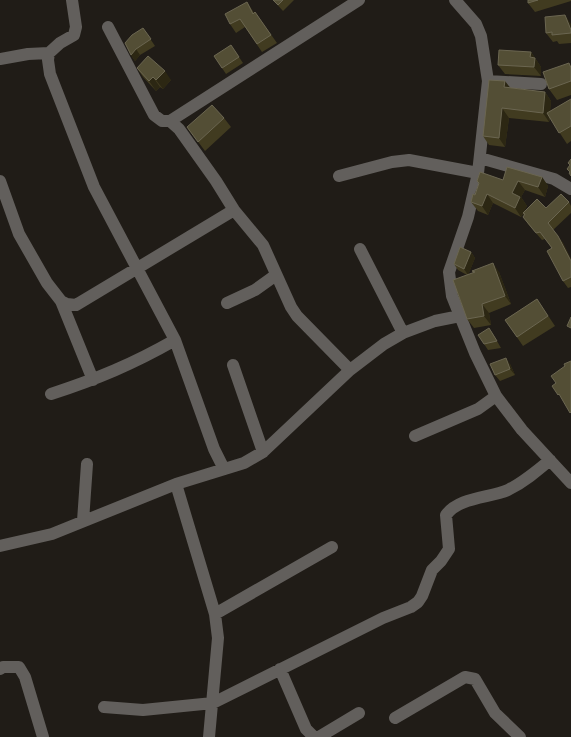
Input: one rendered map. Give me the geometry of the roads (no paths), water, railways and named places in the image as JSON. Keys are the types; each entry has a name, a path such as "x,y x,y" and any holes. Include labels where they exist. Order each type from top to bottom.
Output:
{"street":[{"path":"0,59 28,54 49,53 74,35 76,27 72,0"},
{"path":"108,27 154,116 162,121 170,121 359,0"},
{"path":"455,0 476,24 482,36 488,81 478,172 468,218 449,272 452,296 475,354 496,396 522,430 571,483"},
{"path":"49,53 50,74 94,187 175,340 214,449 224,469"},
{"path":"488,81 541,84"},
{"path":"170,121 179,129 234,210 263,245 291,307 297,316 350,370"},
{"path":"480,158 554,179 571,189"},
{"path":"339,176 392,162 409,160 478,172"},
{"path":"0,181 19,234 47,283 61,301 93,380"},
{"path":"61,301 76,305 234,210"},
{"path":"360,249 403,333"},
{"path":"227,303 256,290 276,275"},
{"path":"0,546 52,534 176,484 244,463 263,452 350,370 384,344 403,333 435,321 460,316"},
{"path":"51,394 93,380 136,362 175,340"},
{"path":"233,365 263,452"},
{"path":"415,436 478,409 496,396"},
{"path":"104,707 143,710 213,703 383,618 410,607 418,602 422,596 432,570 441,561 449,548 446,515 449,511 461,504 506,490 530,477 550,460"},
{"path":"84,521 87,464"},
{"path":"176,484 214,614 218,638 209,737"},
{"path":"214,614 332,547"},
{"path":"0,668 19,667 25,676 43,737"},
{"path":"280,669 306,729 314,737"},
{"path":"395,718 465,677 475,679 495,712 520,737"},
{"path":"319,737 359,713"}]}
